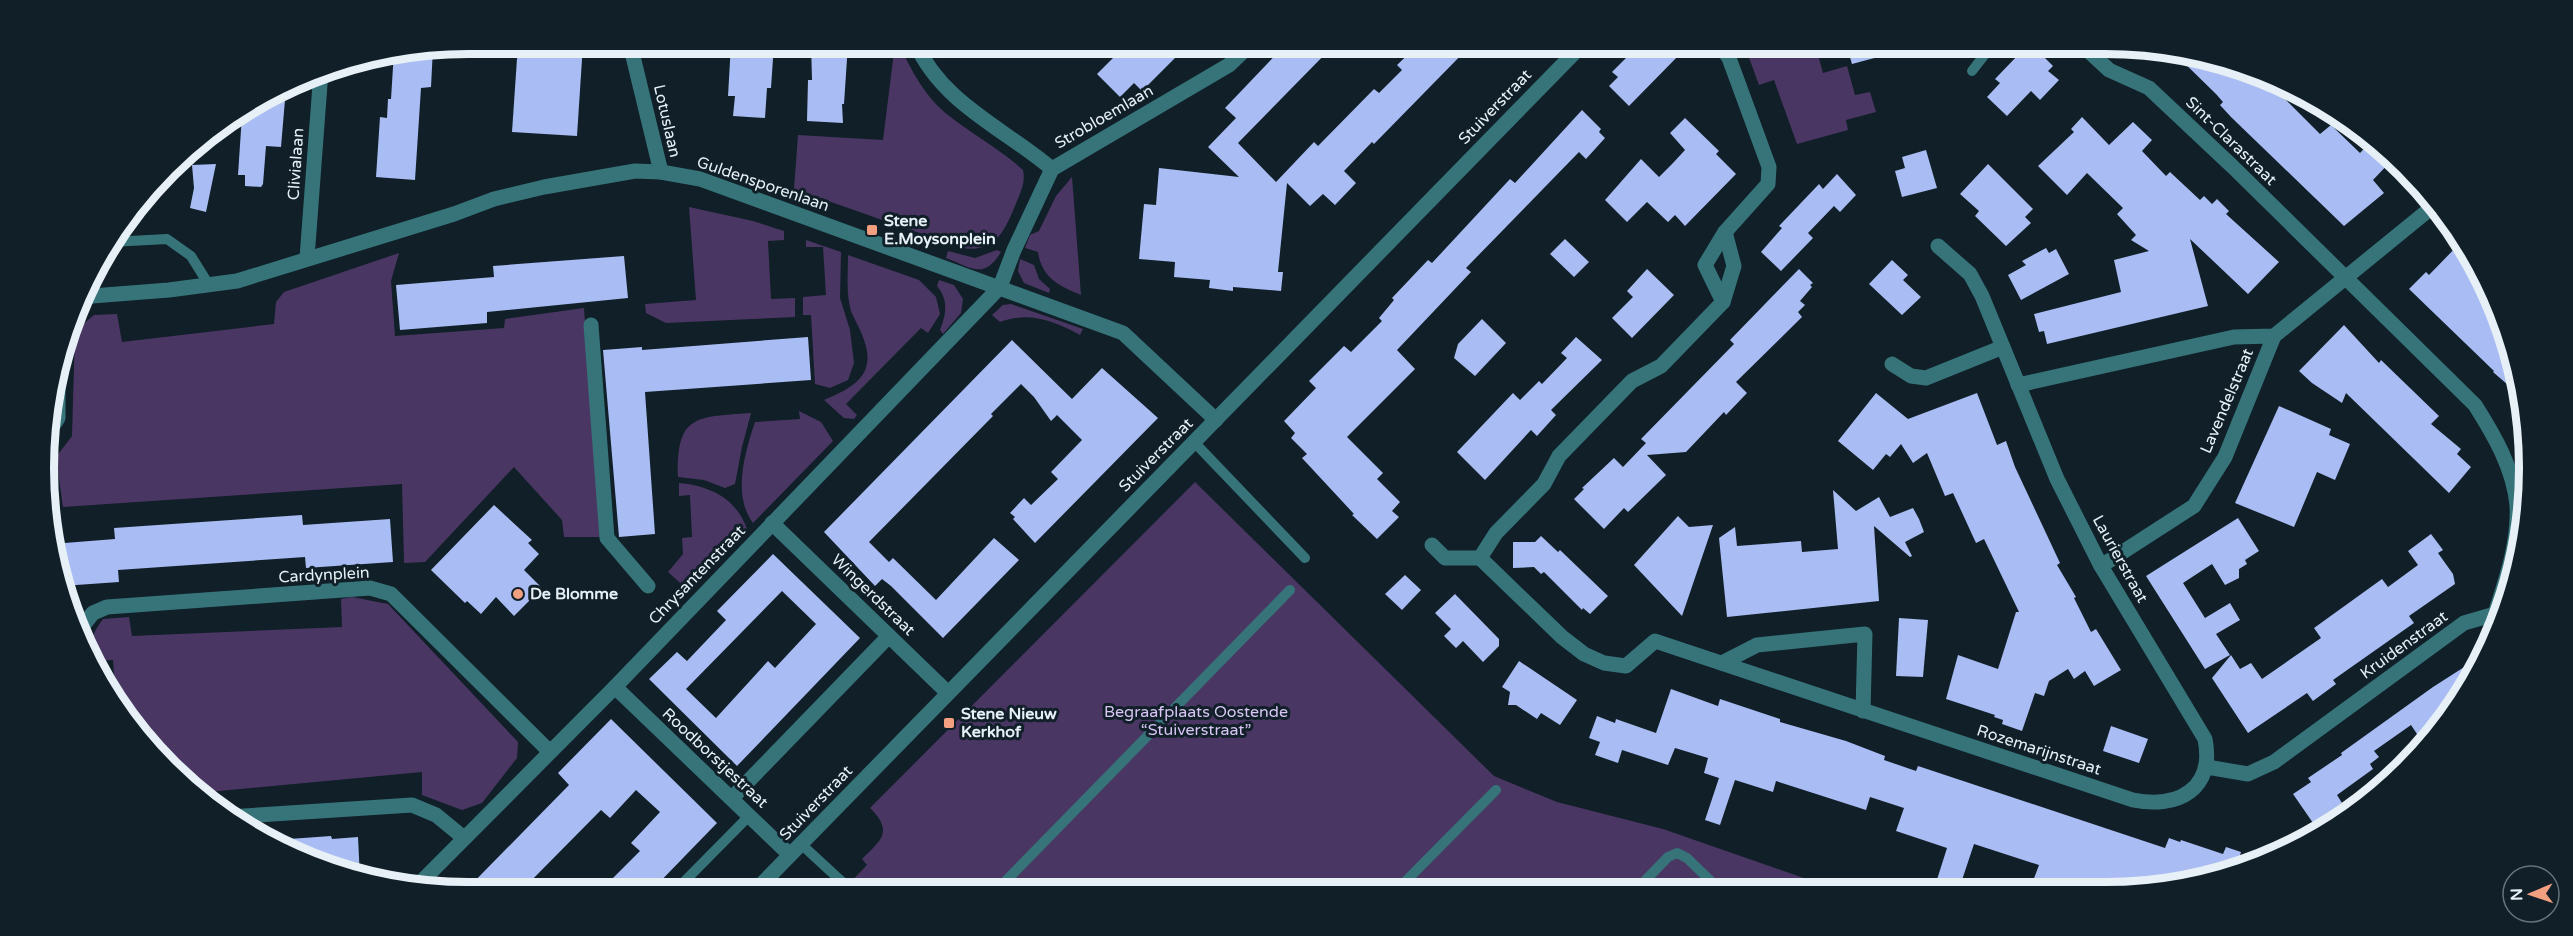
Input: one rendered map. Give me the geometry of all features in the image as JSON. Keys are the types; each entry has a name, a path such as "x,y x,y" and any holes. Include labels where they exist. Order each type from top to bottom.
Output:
{"street":[{"name":"Lotuslaan","path":"632,54 661,172"},
{"path":"922,54 937,80 960,103 1029,150 1052,169"},
{"name":"Strobloemlaan","path":"1000,287 1014,250 1052,169 1229,65 1241,54"},
{"name":"Stuiverstraat","path":"764,882 1573,54"},
{"path":"1723,302 1704,266 1725,232 1768,184 1769,167 1733,68 1725,54"},
{"name":"Sint-Clarastraat","path":"2092,54 2109,70 2149,88 2234,167 2345,278"},
{"name":"Clivialaan","path":"307,258 320,82"},
{"name":"Guldensporenlaan","path":"92,296 237,281 443,218 494,199 544,187 635,171 661,172 700,179 1123,333 1216,420"},
{"name":"Lavendelstraat","path":"2101,566 2194,506 2225,457 2274,336 2428,210"},
{"path":"1432,545 1445,558 1480,558 1496,533 1544,484 1559,456 1632,381 1661,366 1723,302 1734,266 1725,232"},
{"name":"Laurierstraat","path":"1938,246 1970,274 1982,296 2057,479 2101,566 2205,739 2208,755 2207,767"},
{"name":"Kruidenstraat","path":"2345,278 2475,405 2492,432 2518,493"},
{"name":"Chrysantenstraat","path":"424,879 615,687 923,370 1000,287"},
{"path":"591,325 607,538 648,586"},
{"name":"Lavendelstraat","path":"2018,384 2234,337 2274,336"},
{"path":"1892,364 1911,376 1926,378 2003,347"},
{"name":"Wingerdstraat","path":"772,523 948,693"},
{"name":"Rozemarijnstraat","path":"1480,558 1562,637 1584,654 1604,663 1626,666 1655,641 2142,802 2170,802 2184,796 2199,780 2207,767"},
{"name":"Cardynplein","path":"85,623 93,613 107,607 370,588 380,590 391,594 432,633 549,751"},
{"name":"Kruidenstraat","path":"2207,767 2248,774 2274,762 2464,623 2491,617"},
{"path":"1722,663 1757,645 1865,634 1863,711"},
{"path":"732,798 889,636"},
{"name":"Roodborstjestraat","path":"615,687 750,815 796,850"},
{"path":"244,816 412,805 436,815 464,838"}],"lane":[{"path":"1972,71 1985,54"},
{"path":"122,241 167,239 191,256 209,285"},
{"path":"1194,442 1305,558"},
{"path":"1005,882 1290,590"},
{"path":"1406,882 1496,790"},
{"path":"684,882 750,815"},
{"path":"796,850 839,882"},
{"path":"1644,882 1668,857 1677,853 1688,858 1712,882"}],"green space":[{"path":"894,54 904,54 919,83 940,108 1023,170 1022,188 1011,215 997,239 983,247 962,248 794,189 798,135 883,140"},
{"path":"1748,54 1818,54 1823,73 1847,66 1855,95 1870,92 1876,112 1846,120 1848,130 1797,144 1774,80 1759,85"},
{"path":"1072,177 1081,295 1053,280 1043,268 1038,252 1025,248 1030,235 1039,231 1056,196"},
{"path":"689,207 753,221 784,231 784,240 768,241 771,299 795,298 795,317 666,323 646,313 645,304 696,300"},
{"path":"806,240 841,252 840,298 850,330 854,363 848,380 830,388 815,384 811,315 803,315 803,297 826,295 823,247 806,247"},
{"path":"997,250 1001,252 995,261 983,269 970,268 946,258 948,251 975,258"},
{"path":"399,253 391,281 395,336 504,328 505,319 584,308 600,537 564,537 562,520 514,467 425,562 404,563 402,484 63,507 56,457 72,436 75,339 79,328 94,315 117,314 122,342 274,324 276,302 284,292"},
{"path":"848,255 919,280 936,297 940,314 928,333 921,328 846,404 857,415 854,419 844,418 824,400 844,391 859,379 867,363 864,340 849,304"},
{"path":"1020,259 1034,265 1039,279 1050,289 1049,293 1024,283 1018,271"},
{"path":"939,280 954,285 963,299 961,313 943,334 940,330 944,319 945,302 937,286"},
{"path":"1011,304 1083,329 1080,335 1041,319 1021,317 1000,322 992,315 1003,305"},
{"path":"799,411 821,422 833,441 753,523 743,500 742,473 755,422 800,419"},
{"path":"751,413 735,484 725,488 704,480 678,477 678,456 686,430 704,418"},
{"name":"Begraafplaats Oostende “Stuiverstraat”","path":"1195,482 1494,776 1557,802 1663,829 1815,882 851,882 867,865 862,859 882,835 882,823 870,808"},
{"path":"679,483 701,487 729,502 742,518 747,529 687,589 668,572 683,554 682,538 692,537 690,495 679,496"},
{"path":"352,597 388,604 518,742 517,758 482,803 462,810 422,795 422,772 211,792 175,761 140,720 115,684 113,660 102,661 92,640 103,619 129,617 132,636 342,627 341,599"}],"building":[{"path":"517,54 582,54 577,136 512,132"},
{"path":"730,54 773,54 771,88 767,88 765,118 733,116 735,96 728,96"},
{"path":"811,54 847,54 844,104 842,104 843,123 807,121 808,80 812,80"},
{"path":"1117,54 1179,54 1142,91 1134,83 1120,97 1097,74"},
{"path":"1276,54 1325,54 1238,143 1276,182 1314,142 1318,146 1374,89 1379,93 1402,70 1397,65 1409,54 1462,54 1374,144 1372,142 1344,171 1356,183 1335,205 1323,194 1310,206 1287,183 1278,272 1283,272 1281,291 1233,287 1233,291 1209,288 1210,280 1174,277 1175,262 1139,259 1144,204 1156,205 1159,168 1239,177 1208,147 1236,118 1225,108"},
{"path":"1630,54 1637,57 1640,54 1680,54 1629,106 1609,86 1618,77 1612,72"},
{"path":"1849,54 1889,54 1852,64"},
{"path":"2019,54 2041,54 2053,66 2048,71 2059,80 2040,100 2031,91 2007,116 1987,97 2000,83 1995,79"},
{"path":"433,56 431,87 421,88 415,180 376,177 380,117 387,118 388,99 391,99 393,61"},
{"path":"2183,62 2238,76 2279,93 2320,134 2331,125 2360,153 2366,147 2387,165 2373,180 2384,193 2344,226 2231,117 2220,105 2223,102"},
{"path":"285,97 281,147 266,146 263,184 261,187 245,186 245,175 238,175 242,122"},
{"path":"1582,110 1601,129 1599,132 1605,138 1586,159 1579,152 1466,268 1471,272 1397,350 1415,369 1347,437 1383,473 1377,479 1400,502 1392,511 1399,517 1377,539 1352,515 1354,514 1302,458 1307,454 1291,438 1295,433 1284,421 1316,388 1309,381 1344,346 1351,352 1382,321 1379,318 1394,300 1392,298 1428,260 1432,263 1510,179 1515,183"},
{"path":"2082,117 2109,145 2133,122 2152,140 2142,151 2166,176 2170,172 2200,200 2204,196 2212,204 2217,199 2229,211 2226,214 2279,262 2248,294 2190,239 2208,306 2047,344 2044,331 2039,332 2034,314 2121,292 2114,260 2149,251 2131,240 2136,235 2117,214 2123,208 2087,173 2067,195 2038,166 2074,132 2071,129"},
{"path":"1685,118 1719,151 1716,154 1736,174 1685,226 1675,215 1668,222 1647,202 1627,222 1605,200 1641,159 1659,177 1673,163 1685,150 1670,133"},
{"path":"1926,150 1937,188 1902,197 1895,171 1905,168 1902,157"},
{"path":"216,164 206,212 190,208 194,188 192,165"},
{"path":"1988,164 2033,209 2025,217 2031,223 2006,246 1975,216 1979,211 1960,194"},
{"path":"1837,174 1856,195 1840,212 1834,206 1808,233 1813,238 1781,271 1761,252 1782,228 1779,226 1819,184 1823,189"},
{"path":"1565,239 1589,262 1574,277 1550,254"},
{"path":"2046,248 2049,253 2056,249 2069,274 2021,300 2008,275 2026,265 2022,261"},
{"path":"2455,248 2476,285 2497,335 2511,388 2409,289 2426,272 2429,275"},
{"path":"624,256 628,298 487,312 487,323 400,330 396,285 494,277 493,266"},
{"path":"1892,260 1908,275 1903,280 1921,297 1902,315 1869,284"},
{"path":"1647,269 1674,295 1632,338 1612,318 1633,297 1627,291"},
{"path":"1799,269 1813,283 1800,301 1805,305 1798,312 1802,317 1736,382 1747,393 1726,415 1724,412 1686,452 1647,455 1666,475 1628,512 1624,508 1604,529 1574,499 1584,489 1582,488 1614,458 1623,467 1646,443 1641,439 1734,344 1730,340"},
{"path":"1482,319 1506,343 1475,376 1454,358 1458,344"},
{"path":"2344,325 2379,363 2381,360 2439,416 2431,424 2461,449 2457,454 2471,467 2449,493 2346,393 2342,403 2312,383 2299,371"},
{"path":"808,337 811,380 645,392 655,534 619,537 603,350 642,347 642,350"},
{"path":"1576,337 1602,360 1551,410 1556,415 1537,436 1531,430 1485,480 1457,452 1513,393 1520,400 1539,381 1542,384 1567,358 1561,353"},
{"path":"1012,340 1072,399 1102,368 1158,418 1035,543 1010,513 1024,498 1031,505 1058,479 1051,472 1082,440 1057,415 1051,421 1034,397 1021,384 991,414 993,416 869,542 889,562 893,558 936,600 994,538 1019,560 943,638 882,579 875,586 824,532"},
{"path":"1876,393 1908,419 1977,393 1997,445 2006,441 2015,467 2060,563 2057,565 2076,597 2074,598 2091,632 2096,629 2121,670 2094,686 2085,671 2074,679 2068,669 2049,681 2044,696 2035,693 2022,731 2002,724 2003,720 1994,717 1995,715 1946,699 1958,655 1998,669 2016,612 2019,612 1984,539 1976,543 1953,493 1945,496 1927,453 1913,463 1901,444 1890,457 1886,454 1873,470 1838,441"},
{"path":"2279,406 2331,429 2329,435 2350,444 2335,480 2317,472 2294,527 2235,503"},
{"path":"1833,490 1856,511 1879,497 1890,517 1913,508 1919,519 1924,532 1905,542 1912,556 1910,557 1874,526 1879,601 1727,617 1719,538 1735,527 1737,546 1801,541 1802,552 1838,549"},
{"path":"494,505 532,540 528,543 539,554 524,570 542,588 514,616 496,597 481,614 467,601 465,603 431,570"},
{"path":"302,515 303,525 390,519 393,562 306,568 305,557 118,570 119,582 71,585 61,543 115,539 114,528"},
{"path":"1678,516 1689,527 1713,525 1682,616 1634,565"},
{"path":"2238,518 2259,551 2245,560 2247,564 2239,569 2239,578 2225,585 2212,564 2183,583 2205,618 2230,603 2240,620 2216,634 2230,655 2205,669 2146,576"},
{"path":"2431,534 2443,550 2438,553 2453,574 2455,584 2409,616 2414,623 2333,680 2336,684 2313,701 2307,693 2248,733 2212,678 2231,655 2240,669 2251,663 2262,679 2321,638 2314,628 2382,579 2388,587 2418,565 2408,551"},
{"path":"1541,536 1558,552 1560,550 1608,596 1590,614 1583,608 1582,610 1544,572 1541,574 1534,567 1513,568 1513,542 1535,542"},
{"path":"773,554 860,638 737,766 649,679 677,652 687,661 726,620 717,611","holes":["782,591 816,624 775,668 768,661 716,718 686,689"]},
{"path":"1405,575 1421,590 1402,610 1385,594"},
{"path":"1455,594 1499,639 1499,646 1483,662 1463,641 1456,648 1444,636 1451,629 1435,613"},
{"path":"1899,618 1928,620 1923,677 1896,676"},
{"path":"1519,661 1577,700 1560,725 1541,713 1537,719 1516,705 1508,705 1510,692 1502,687"},
{"path":"2470,663 2449,698 2420,737 2411,725 2374,751 2379,757 2370,764 2373,769 2337,795 2342,803 2313,823 2293,794 2311,782 2308,778 2433,687"},
{"path":"1671,689 1718,706 1720,699 1780,719 1780,722 1846,741 1885,756 1884,760 1916,771 1918,766 2165,848 2169,838 2223,854 2226,847 2241,852 2240,859 2186,874 2132,881 2033,882 2039,865 1974,844 1961,882 1936,882 1947,848 1896,831 1904,808 1870,797 1866,810 1776,781 1773,792 1735,780 1720,825 1705,820 1719,778 1704,773 1708,758 1675,748 1668,765 1622,750 1618,763 1595,755 1600,742 1589,738 1597,716 1615,723 1616,719 1656,733"},
{"path":"611,719 717,823 660,882 609,882 640,851 631,843 660,812 636,790 610,818 601,810 530,882 474,882 569,785 558,773"},
{"path":"2111,726 2148,739 2139,763 2103,751"},
{"path":"331,836 332,839 358,837 359,868 335,860 286,839"}],"place":[{"name":"Stene E.Moysonplein","path":"872,230"},
{"name":"De Blomme","path":"518,594"},
{"name":"Stene Nieuw Kerkhof","path":"949,723"}]}
